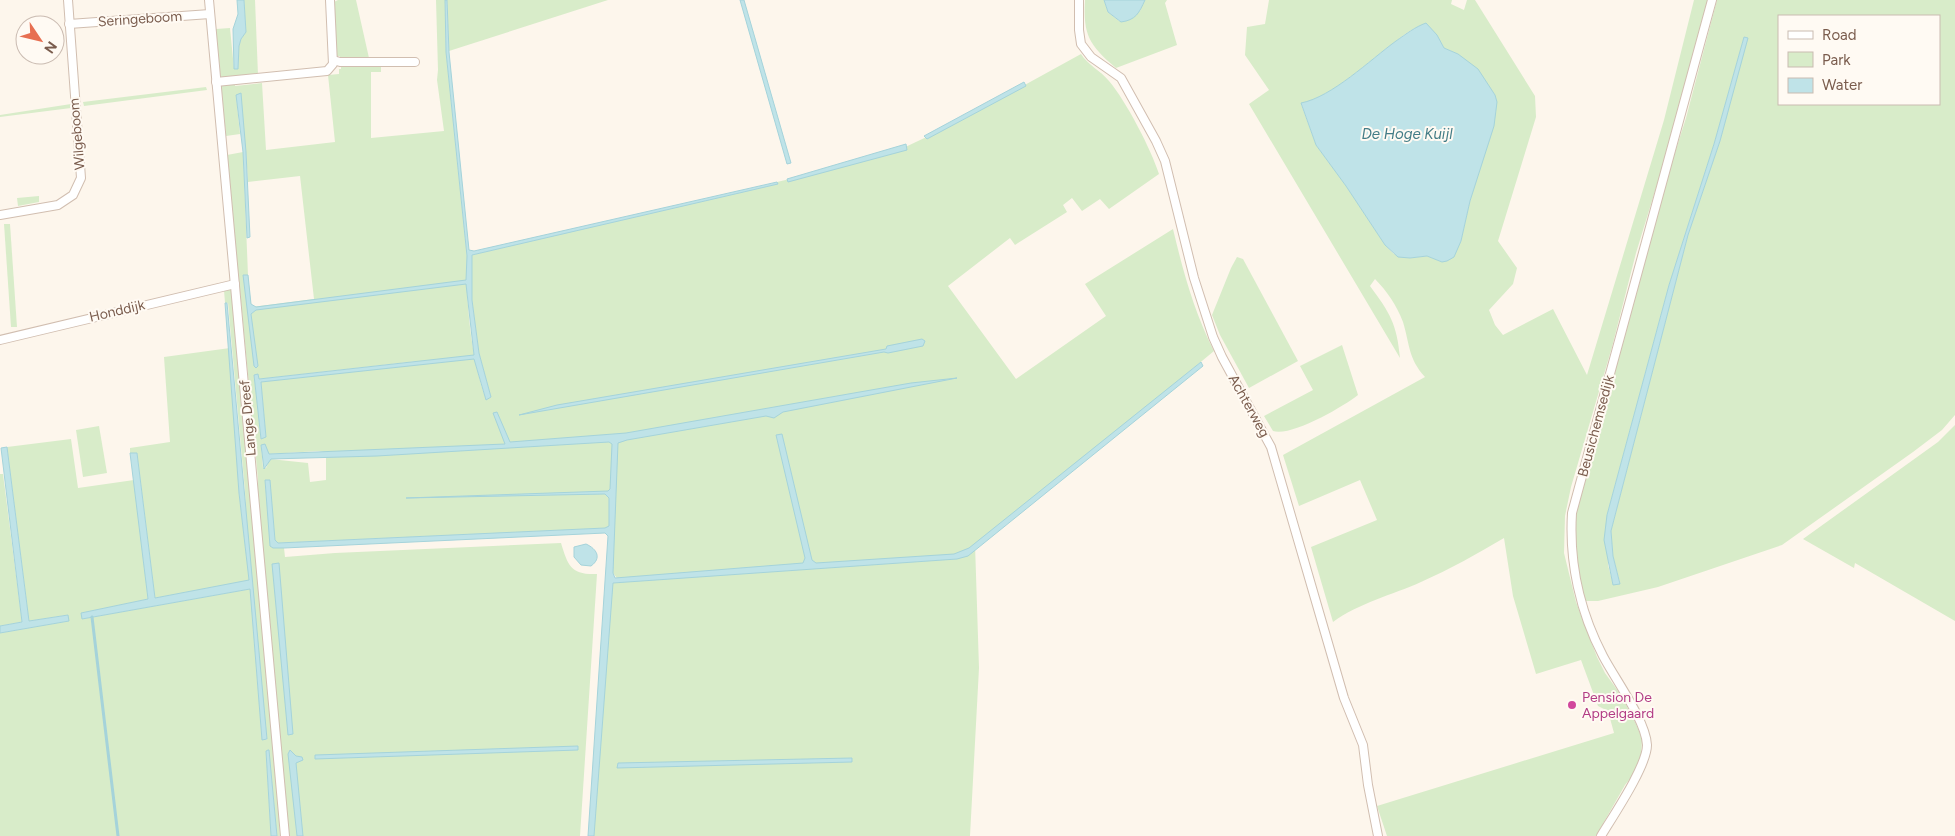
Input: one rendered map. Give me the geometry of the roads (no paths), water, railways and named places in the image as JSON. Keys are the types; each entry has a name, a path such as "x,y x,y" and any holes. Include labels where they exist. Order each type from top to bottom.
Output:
{"street":[{"name":"Wilgeboom","path":"0,215 58,205 73,195 81,178 68,0"},
{"name":"Lange Dreef","path":"209,0 285,836"},
{"path":"216,82 327,71 332,66 333,60 330,0"},
{"name":"Achterweg","path":"1079,0 1079,30 1082,44 1091,57 1121,78 1162,155 1194,278 1213,337 1271,447 1344,698 1363,745 1368,786 1378,836"},
{"name":"Beusichemsedijk","path":"1601,836 1640,770 1645,756 1646,744 1643,725 1602,654 1584,610 1575,576 1570,539 1572,513 1712,0"},
{"name":"Seringeboom","path":"69,24 210,14"},
{"path":"333,60 340,62 415,62"},
{"name":"Honddijk","path":"0,340 235,284"}],"water":[{"path":"237,0 244,0 246,32 239,46 238,69 234,69 233,29 238,14"},
{"path":"445,0 447,0 449,52 469,250 474,251 777,182 778,184 472,255 472,300 479,353 491,397 486,400 474,359 261,382 266,437 261,439 254,375 258,374 259,379 474,355 466,284 256,310 251,314 258,366 256,368 254,366 243,275 248,275 251,304 256,307 466,280 467,256 446,52"},
{"path":"740,0 744,0 791,163 787,164"},
{"path":"1104,0 1145,0 1134,18 1121,22 1108,12"},
{"name":"De Hoge Kuijl","path":"1426,23 1437,35 1444,48 1458,54 1478,69 1495,95 1497,102 1494,126 1470,201 1461,241 1454,257 1442,262 1427,256 1398,257 1385,245 1316,145 1301,103 1338,86 1396,41"},
{"path":"1744,37 1748,38 1720,141 1688,235 1611,531 1613,556 1620,584 1613,585 1604,540 1607,515 1669,285 1714,144"},
{"path":"1024,82 1026,86 927,139 924,136"},
{"path":"241,93 250,237 247,238 243,152 236,95"},
{"path":"906,144 907,150 788,182 787,179"},
{"path":"225,303 227,303 267,739 262,740 250,589 82,619 81,613 148,599 130,453 137,453 155,598 249,580 239,493"},
{"path":"922,339 925,341 923,346 888,353 884,352 519,415 557,405 886,349 887,346"},
{"path":"1201,362 1203,366 968,556 957,559 613,583 594,836 588,836 608,536 605,533 284,548 273,548 270,546 265,480 270,480 275,540 278,543 605,528 609,526 609,498 605,494 406,498 608,491 610,489 612,444 609,442 377,456 271,459 264,469 261,445 265,444 269,454 505,444 493,413 497,412 510,442 626,433 911,383 957,378 783,412 774,418 766,416 618,443 613,573 615,578 803,563 805,558 776,435 782,434 812,560 816,563 954,554 969,548"},
{"path":"7,447 29,621 68,615 69,621 0,633 0,626 22,622 1,448"},
{"path":"586,544 593,548 597,554 596,560 591,566 581,565 574,557 574,547"},
{"path":"279,563 293,734 288,735 272,564"},
{"path":"578,746 578,750 315,759 315,755"},
{"path":"269,750 277,836 271,836 266,751"},
{"path":"290,750 296,756 302,757 303,760 296,763 303,836 297,836 288,754"},
{"path":"852,758 852,762 617,768 618,763"}],"waterway":[{"path":"92,617 118,836"}],"place":[{"name":"Pension De Appelgaard","path":"1572,705"}]}
